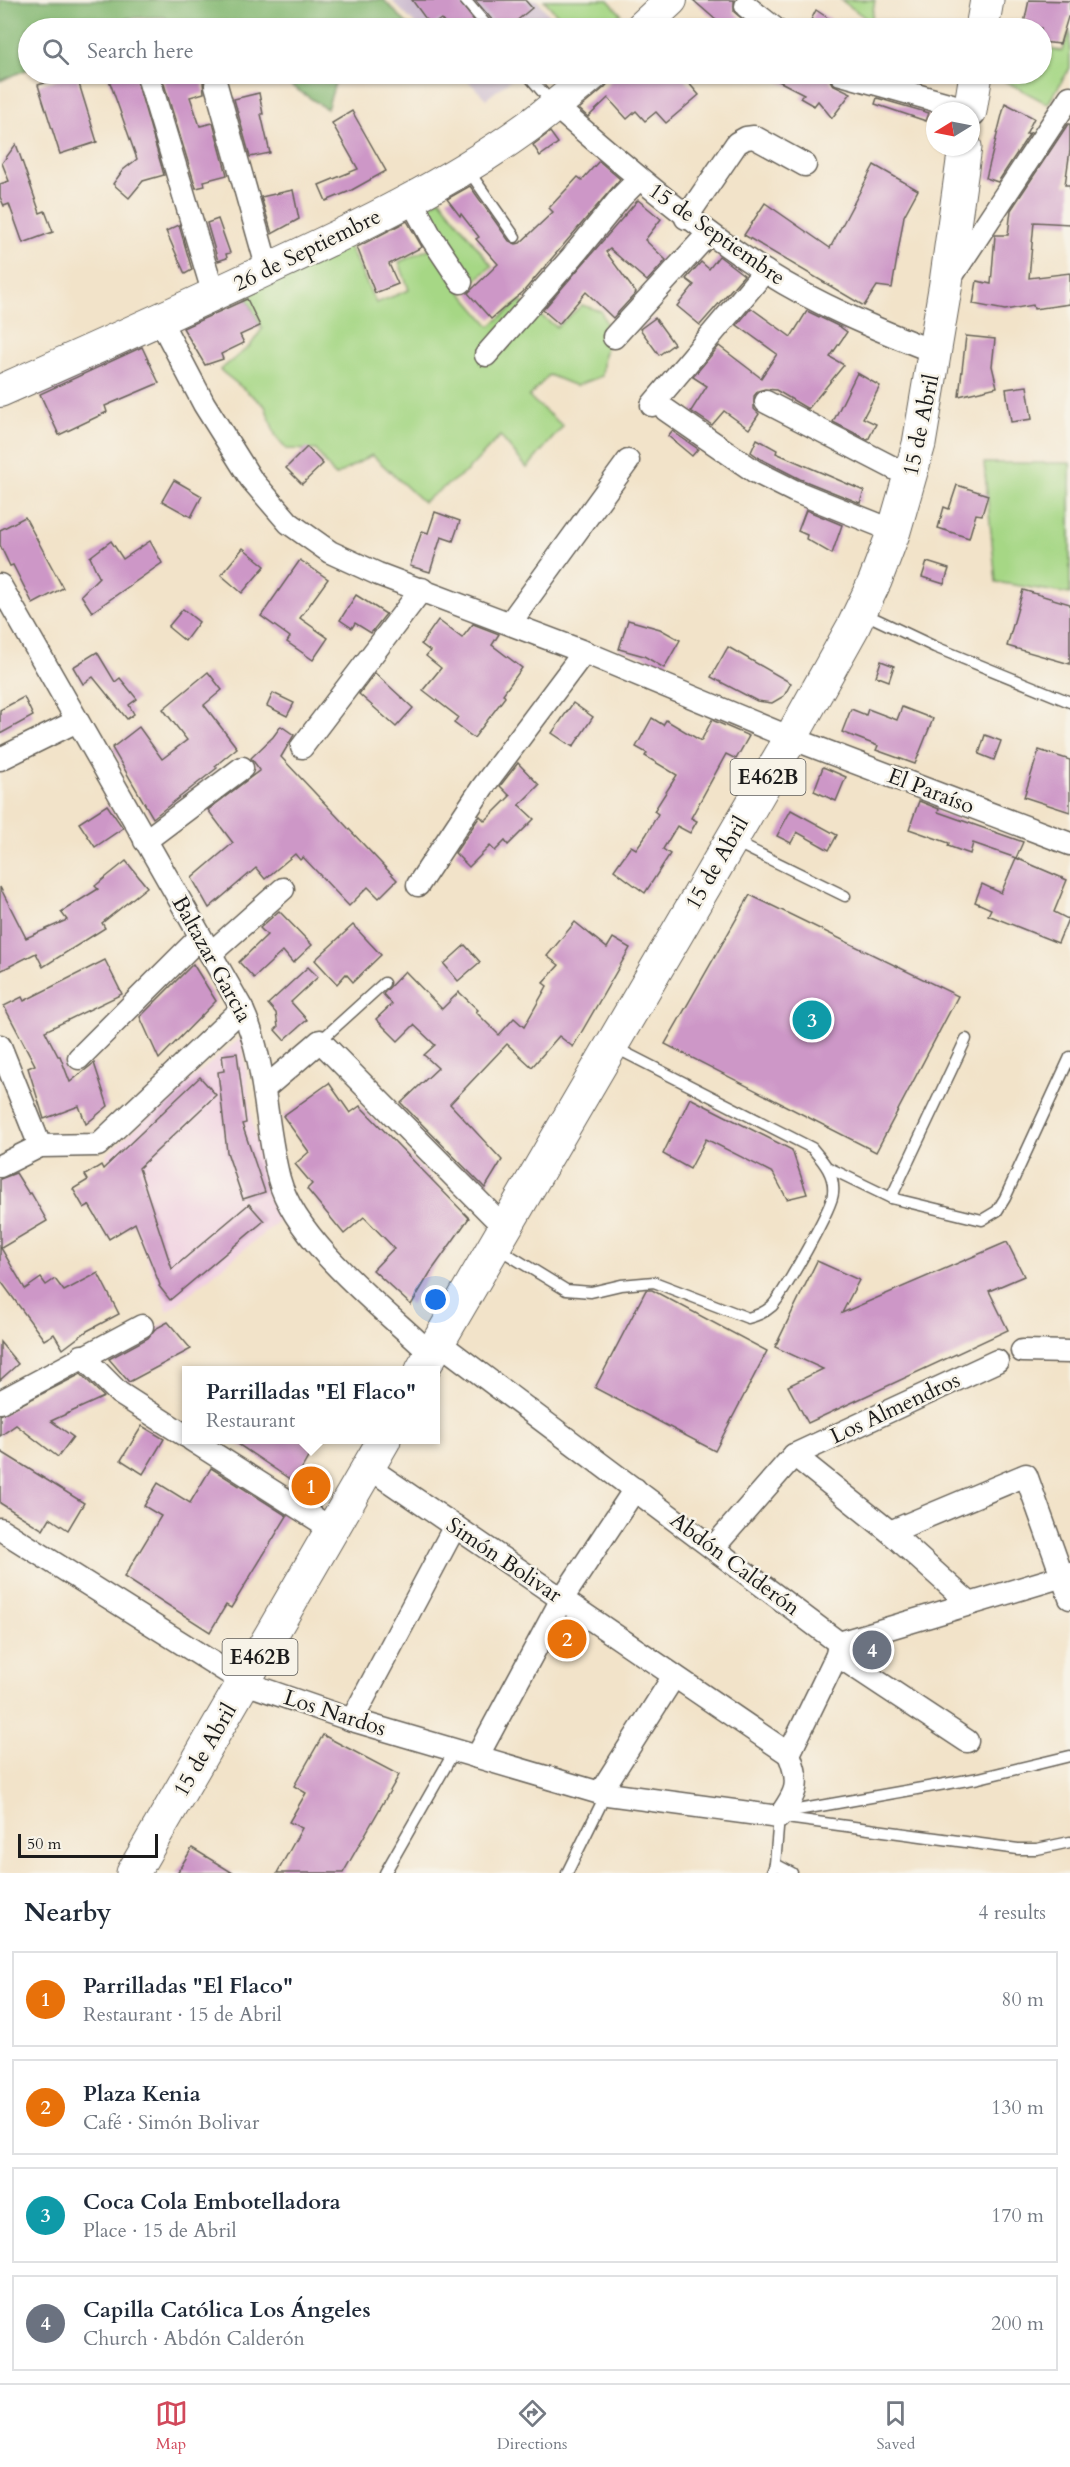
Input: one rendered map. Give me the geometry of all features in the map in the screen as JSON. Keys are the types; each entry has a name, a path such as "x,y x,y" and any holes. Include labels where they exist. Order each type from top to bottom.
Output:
{"main road":[{"path":"984,18 987,0"},
{"path":"971,102 974,84"},
{"name":"15 de Abril","path":"430,1356 791,738 860,612 894,531 911,477 935,352 964,156"},
{"name":"15 de Abril","path":"133,1873 376,1453"}],"street":[{"path":"652,18 671,0"},
{"path":"746,6 761,18"},
{"path":"150,84 214,295"},
{"name":"26 de Septiembre","path":"0,391 268,270 411,200 526,128 581,84"},
{"path":"876,84 939,102"},
{"path":"216,85 268,270"},
{"path":"946,283 1070,96"},
{"name":"15 de Septiembre","path":"555,106 686,218 765,272 877,329 935,352"},
{"path":"686,218 737,143 746,138 754,137 805,165"},
{"path":"486,355 639,179"},
{"path":"411,200 430,237 461,282"},
{"path":"614,337 709,233"},
{"path":"765,272 659,407 754,471 794,491 894,531"},
{"name":"El Paraíso","path":"160,320 181,364 228,445 251,479 290,523 330,552 378,574 584,652 791,738 1070,844"},
{"path":"766,402 911,477"},
{"path":"510,623 628,461"},
{"name":"Baltazar Garcia","path":"0,585 252,1030 265,1088 274,1159 280,1182 293,1211 311,1237 334,1262 430,1356"},
{"path":"302,747 422,589"},
{"path":"417,885 482,788 584,652"},
{"path":"0,759 77,721"},
{"path":"145,841 242,768"},
{"path":"79,1058 205,946 283,889"},
{"path":"0,1166 40,1146 98,1145 242,1009"},
{"path":"265,1088 320,1041 500,1238"},
{"path":"0,1046 40,1146"},
{"path":"0,1402 82,1356 142,1326"},
{"path":"1022,1351 1070,1352"},
{"path":"82,1356 119,1393 182,1433"},
{"name":"Abdón Calderón","path":"430,1356 634,1489 713,1548 838,1649 967,1741"},
{"name":"Los Almendros","path":"794,1455 998,1361"},
{"path":"198,1444 332,1529"},
{"name":"Simón Bolivar","path":"376,1453 455,1526 789,1754"},
{"path":"713,1548 794,1455 890,1532 969,1603"},
{"path":"890,1532 1026,1475 1066,1575 1070,1598"},
{"path":"465,1751 634,1489"},
{"path":"352,1720 455,1526"},
{"name":"Los Nardos","path":"0,1529 245,1683 352,1720 465,1751 603,1794 780,1815"},
{"path":"780,1815 792,1800 796,1790 797,1779 789,1754 838,1649 969,1603 1066,1575"},
{"path":"603,1794 674,1676"}],"lane":[{"path":"465,0 480,18"},
{"name":"15 de Septiembre","path":"536,84 555,106"},
{"path":"466,167 515,237"},
{"path":"860,612 946,651 1070,702"},
{"path":"731,840 845,896"},
{"path":"320,1041 384,983"},
{"path":"891,1198 966,1039"},
{"path":"611,1046 812,1149 829,1168 891,1198 982,1220 997,1211 1070,1058"},
{"path":"500,1238 566,1290 591,1292 621,1285 654,1282 748,1318 762,1314 774,1304 816,1234 834,1193 829,1168"},
{"path":"385,1873 465,1751"},
{"path":"780,1815 978,1778 1070,1756"},
{"path":"567,1873 603,1794"},
{"path":"780,1815 1018,1848 1037,1849 1070,1842"},
{"path":"780,1815 773,1869 792,1873"}],"shaded area":[{"path":"391,0 537,0 552,18 409,18"},
{"path":"471,84 505,84 486,99"},
{"path":"242,1037 252,1121 260,1157 284,1217 168,1311 106,1155"}],"green space":[{"path":"0,0 384,0 401,18 18,18 18,73 0,81"},
{"path":"544,0 608,0 621,14 616,18 560,18"},
{"path":"841,0 875,0 872,18 866,18"},
{"path":"1070,31 1070,68 1048,104 1010,84 1052,84 1052,50 1062,51"},
{"path":"288,84 335,84 327,109"},
{"path":"440,199 492,266 461,292 490,326 520,301 557,327 582,305 601,311 610,333 604,355 602,376 576,386 549,375 529,397 563,426 527,468 500,436 467,471 423,502 372,455 335,476 316,450 286,449 276,437 265,406 220,370 250,346 262,329 245,294 348,244 376,303 409,290 399,262 433,247 426,207"},
{"path":"984,463 1070,463 1070,594 996,582"}],"building":[{"path":"412,0 458,0 472,18 425,18"},
{"path":"475,0 525,0 532,8 520,18 491,18"},
{"path":"693,0 734,0 734,12 741,18 714,18"},
{"path":"1029,0 1070,1 1070,18 1068,17 1060,44 1052,43 1052,18 1025,18"},
{"path":"816,10 828,18 812,18"},
{"path":"79,84 97,142 60,154 38,85"},
{"path":"111,84 138,84 164,175 143,181 129,198 113,184 123,170 137,159"},
{"path":"164,84 203,84 204,93 190,97 200,126 213,123 227,175 204,181 205,186 196,188"},
{"path":"608,84 690,84 699,95 666,123 656,112 645,121 636,111 627,119 608,98 588,117 579,109"},
{"path":"784,84 832,84 851,93 832,118 818,101 814,106 800,98 804,94"},
{"path":"259,93 263,114 261,114 270,153 250,157 234,99"},
{"path":"877,98 926,112 926,121 875,104"},
{"path":"1005,103 1034,118 1026,134 1030,133 998,182 986,178"},
{"path":"352,111 386,171 326,201 319,185 358,169 332,123"},
{"path":"1070,124 1070,150 1065,185 1070,185 1070,224 1034,222 1029,278 1070,273 1070,304 1034,309 1033,305 1005,310 973,304 977,281 991,284 995,235 1008,235 1011,210"},
{"path":"550,132 558,143 540,156 533,145"},
{"path":"16,144 40,213 45,211 53,232 23,243 9,204 4,206 0,197 0,184 9,181 2,163"},
{"path":"599,161 620,179 523,292 491,319 468,293 498,264 476,239 479,237 447,199 470,186 509,241 520,243 553,212 549,208 578,177 582,180"},
{"path":"874,165 918,190 904,216 892,288 877,286 864,306 744,235 765,203 830,248"},
{"path":"293,190 299,219 272,234 261,197"},
{"path":"638,200 661,219 645,240 666,260 647,281 610,249 606,252 636,293 613,318 586,292 559,324 543,310"},
{"path":"218,219 230,253 226,254 227,258 218,261 207,223"},
{"path":"407,221 422,247 389,264 398,284 375,293 357,247"},
{"path":"179,225 192,270 185,274 166,231"},
{"path":"719,256 744,275 700,325 677,306 694,285 686,279 701,262 709,269"},
{"path":"247,299 260,326 240,335 244,343 221,354 223,359 205,365 183,328"},
{"path":"751,308 791,337 807,311 840,327 847,332 830,357 844,365 808,409 776,390 765,389 758,391 754,396 754,409 759,414 749,429 724,411 712,425 691,411 707,386 693,377 719,346 761,378 777,354 737,325"},
{"path":"655,318 674,344 659,355 640,329"},
{"path":"966,336 995,339 992,366 997,387 959,396"},
{"path":"142,347 159,383 105,406 107,412 59,435 40,394"},
{"path":"857,373 880,386 863,418 876,424 868,440 833,422"},
{"path":"1027,386 1032,419 1011,422 1006,389"},
{"path":"672,431 698,449 692,456 668,436"},
{"path":"757,439 777,450 776,453 864,491 860,503 800,479 761,459 751,452"},
{"path":"307,447 323,464 302,484 286,468"},
{"path":"174,480 202,496 191,517 162,501"},
{"path":"957,485 988,495 982,515 976,514 969,538 938,528 944,507 949,509"},
{"path":"806,510 842,525 832,554 806,539 807,535 798,531"},
{"path":"435,512 460,521 453,541 441,537 430,572 410,566 422,531 428,533"},
{"path":"25,517 63,588 33,604 0,545 0,530"},
{"path":"111,541 123,559 150,541 162,563 92,612 81,595 99,577 90,557"},
{"path":"243,548 265,566 242,593 221,575"},
{"path":"300,560 328,579 300,618 328,638 313,660 287,642 290,637 261,616"},
{"path":"927,562 949,569 944,584 922,577"},
{"path":"1023,590 1070,604 1070,664 1007,646"},
{"path":"356,595 386,614 371,633 355,623 352,628 340,620"},
{"path":"183,609 199,622 185,641 168,627"},
{"path":"438,620 462,638 473,624 499,634 492,645 522,668 503,694 505,697 474,738 454,723 458,717 423,690 441,668 426,656 430,651 421,644"},
{"path":"628,620 660,629 680,640 664,668 644,656 619,649"},
{"path":"728,647 791,683 784,696 772,703 757,701 711,677"},
{"path":"97,652 115,682 120,678 137,699 129,705 134,714 127,719 93,677 83,684 73,667"},
{"path":"881,661 894,666 889,681 876,676"},
{"path":"208,672 222,690 204,705 237,748 215,766 217,768 153,818 112,748 139,727 162,759 187,740 163,709"},
{"path":"375,673 413,708 396,727 359,694"},
{"path":"273,693 294,703 287,716 267,706"},
{"path":"24,697 33,716 0,734 0,710"},
{"path":"573,703 593,717 573,747 552,733"},
{"path":"902,707 933,719 915,764 876,750 878,746 842,732 851,709 866,715 868,709 897,720"},
{"path":"652,718 663,725 666,720 701,741 712,720 749,736 736,759 726,754 691,818 697,821 690,833 677,826 663,849 670,854 645,893 614,870 631,846 636,849 646,835 658,814 654,811 677,775 645,756 647,753 636,747"},
{"path":"281,726 294,735 281,757 397,880 379,898 368,887 349,906 303,857 300,860 295,854 265,879 256,868 209,908 192,878 233,843 208,810 260,770 251,758"},
{"path":"985,735 1001,741 994,760 979,754"},
{"path":"1039,750 1070,760 1070,812 1024,797"},
{"path":"518,763 539,785 519,805 534,819 508,845 505,841 495,851 490,846 469,867 455,853 480,816 485,821 510,796 500,786"},
{"path":"823,767 846,777 836,801 814,791"},
{"path":"919,801 939,809 938,812 1023,842 1016,858 973,843 970,854 948,846 949,843 909,829"},
{"path":"107,805 123,828 95,847 79,823"},
{"path":"791,810 837,835 829,850 797,832 791,843 777,836"},
{"path":"1016,858 1067,880 1054,912 1068,919 1058,943 988,915 991,909 975,902 982,884 1001,893"},
{"path":"126,861 147,887 102,923 105,928 43,967 36,953 0,971 0,887 26,938 67,920 61,912 98,889 95,886"},
{"path":"750,895 958,996 876,1152 665,1044"},
{"path":"279,911 312,945 293,963 283,951 254,978 239,962 267,935 260,928"},
{"path":"575,922 607,948 613,938 630,948 573,1047 559,1036 532,1067 507,1044 450,1104 502,1160 485,1188 401,1103 438,1068 424,1055 435,1045 414,1025 398,1041 376,1019 392,1004 383,994 405,971 442,1009 459,992 499,1035 514,1018 524,1027 547,986 543,983 559,965 547,956"},
{"path":"353,925 381,955 353,982 346,974 337,984 315,960"},
{"path":"465,945 480,962 458,981 444,964"},
{"path":"105,960 122,994 45,1031 60,1056 70,1082 94,1063 108,1106 86,1124 79,1106 44,1119 28,1068 35,1065 4,1006 22,997 24,1001"},
{"path":"193,964 216,1001 159,1059 140,1017"},
{"path":"308,967 318,977 291,1002 307,1020 284,1040 275,1030 278,1027 276,1013 268,1004"},
{"path":"237,1053 246,1123 242,1124 265,1192 243,1199 227,1152 218,1072 224,1071 222,1055"},
{"path":"200,1077 216,1095 139,1168 172,1269 249,1204 264,1221 170,1300 159,1286 135,1223 109,1239 89,1205 84,1208 73,1189 88,1180 85,1175 101,1165 103,1169"},
{"path":"329,1083 350,1113 360,1106 469,1218 430,1273 411,1305 373,1270 394,1248 364,1217 344,1234 307,1189 312,1184 295,1164 309,1152 283,1116"},
{"path":"690,1098 792,1150 807,1194 787,1199 773,1173 706,1139 690,1169 663,1154"},
{"path":"16,1173 47,1221 1,1248 25,1289 41,1278 46,1285 55,1279 64,1291 98,1273 119,1314 87,1331 63,1349 54,1334 44,1340 0,1280 0,1179"},
{"path":"1007,1242 1024,1276 989,1291 1008,1330 808,1423 788,1386 823,1369 775,1347 817,1261 859,1280 842,1313"},
{"path":"646,1290 652,1290 767,1351 715,1451 595,1388"},
{"path":"168,1322 191,1349 129,1382 109,1359 148,1338 155,1329"},
{"path":"0,1342 18,1364 0,1380"},
{"path":"81,1374 104,1397 51,1421 73,1437 58,1457 16,1425 0,1436 0,1415"},
{"path":"142,1426 164,1439 143,1474 121,1460"},
{"path":"238,1444 316,1444 294,1482"},
{"path":"0,1451 84,1503 68,1530 50,1518 43,1530 0,1503"},
{"path":"211,1468 287,1516 231,1608 226,1605 210,1632 124,1577 161,1516 144,1506 158,1483 190,1503"},
{"path":"323,1735 399,1775 343,1873 277,1873 302,1828 289,1822 306,1793 294,1786"},
{"path":"192,1848 233,1873 177,1873"}],"place":[{"name":"Coca Cola Embotelladora","path":"812,1020"},
{"name":"Parrilladas \"El Flaco\"","path":"311,1486"},
{"name":"Plaza Kenia","path":"567,1639"},
{"name":"Capilla Católica Los Ángeles","path":"872,1650"}]}
